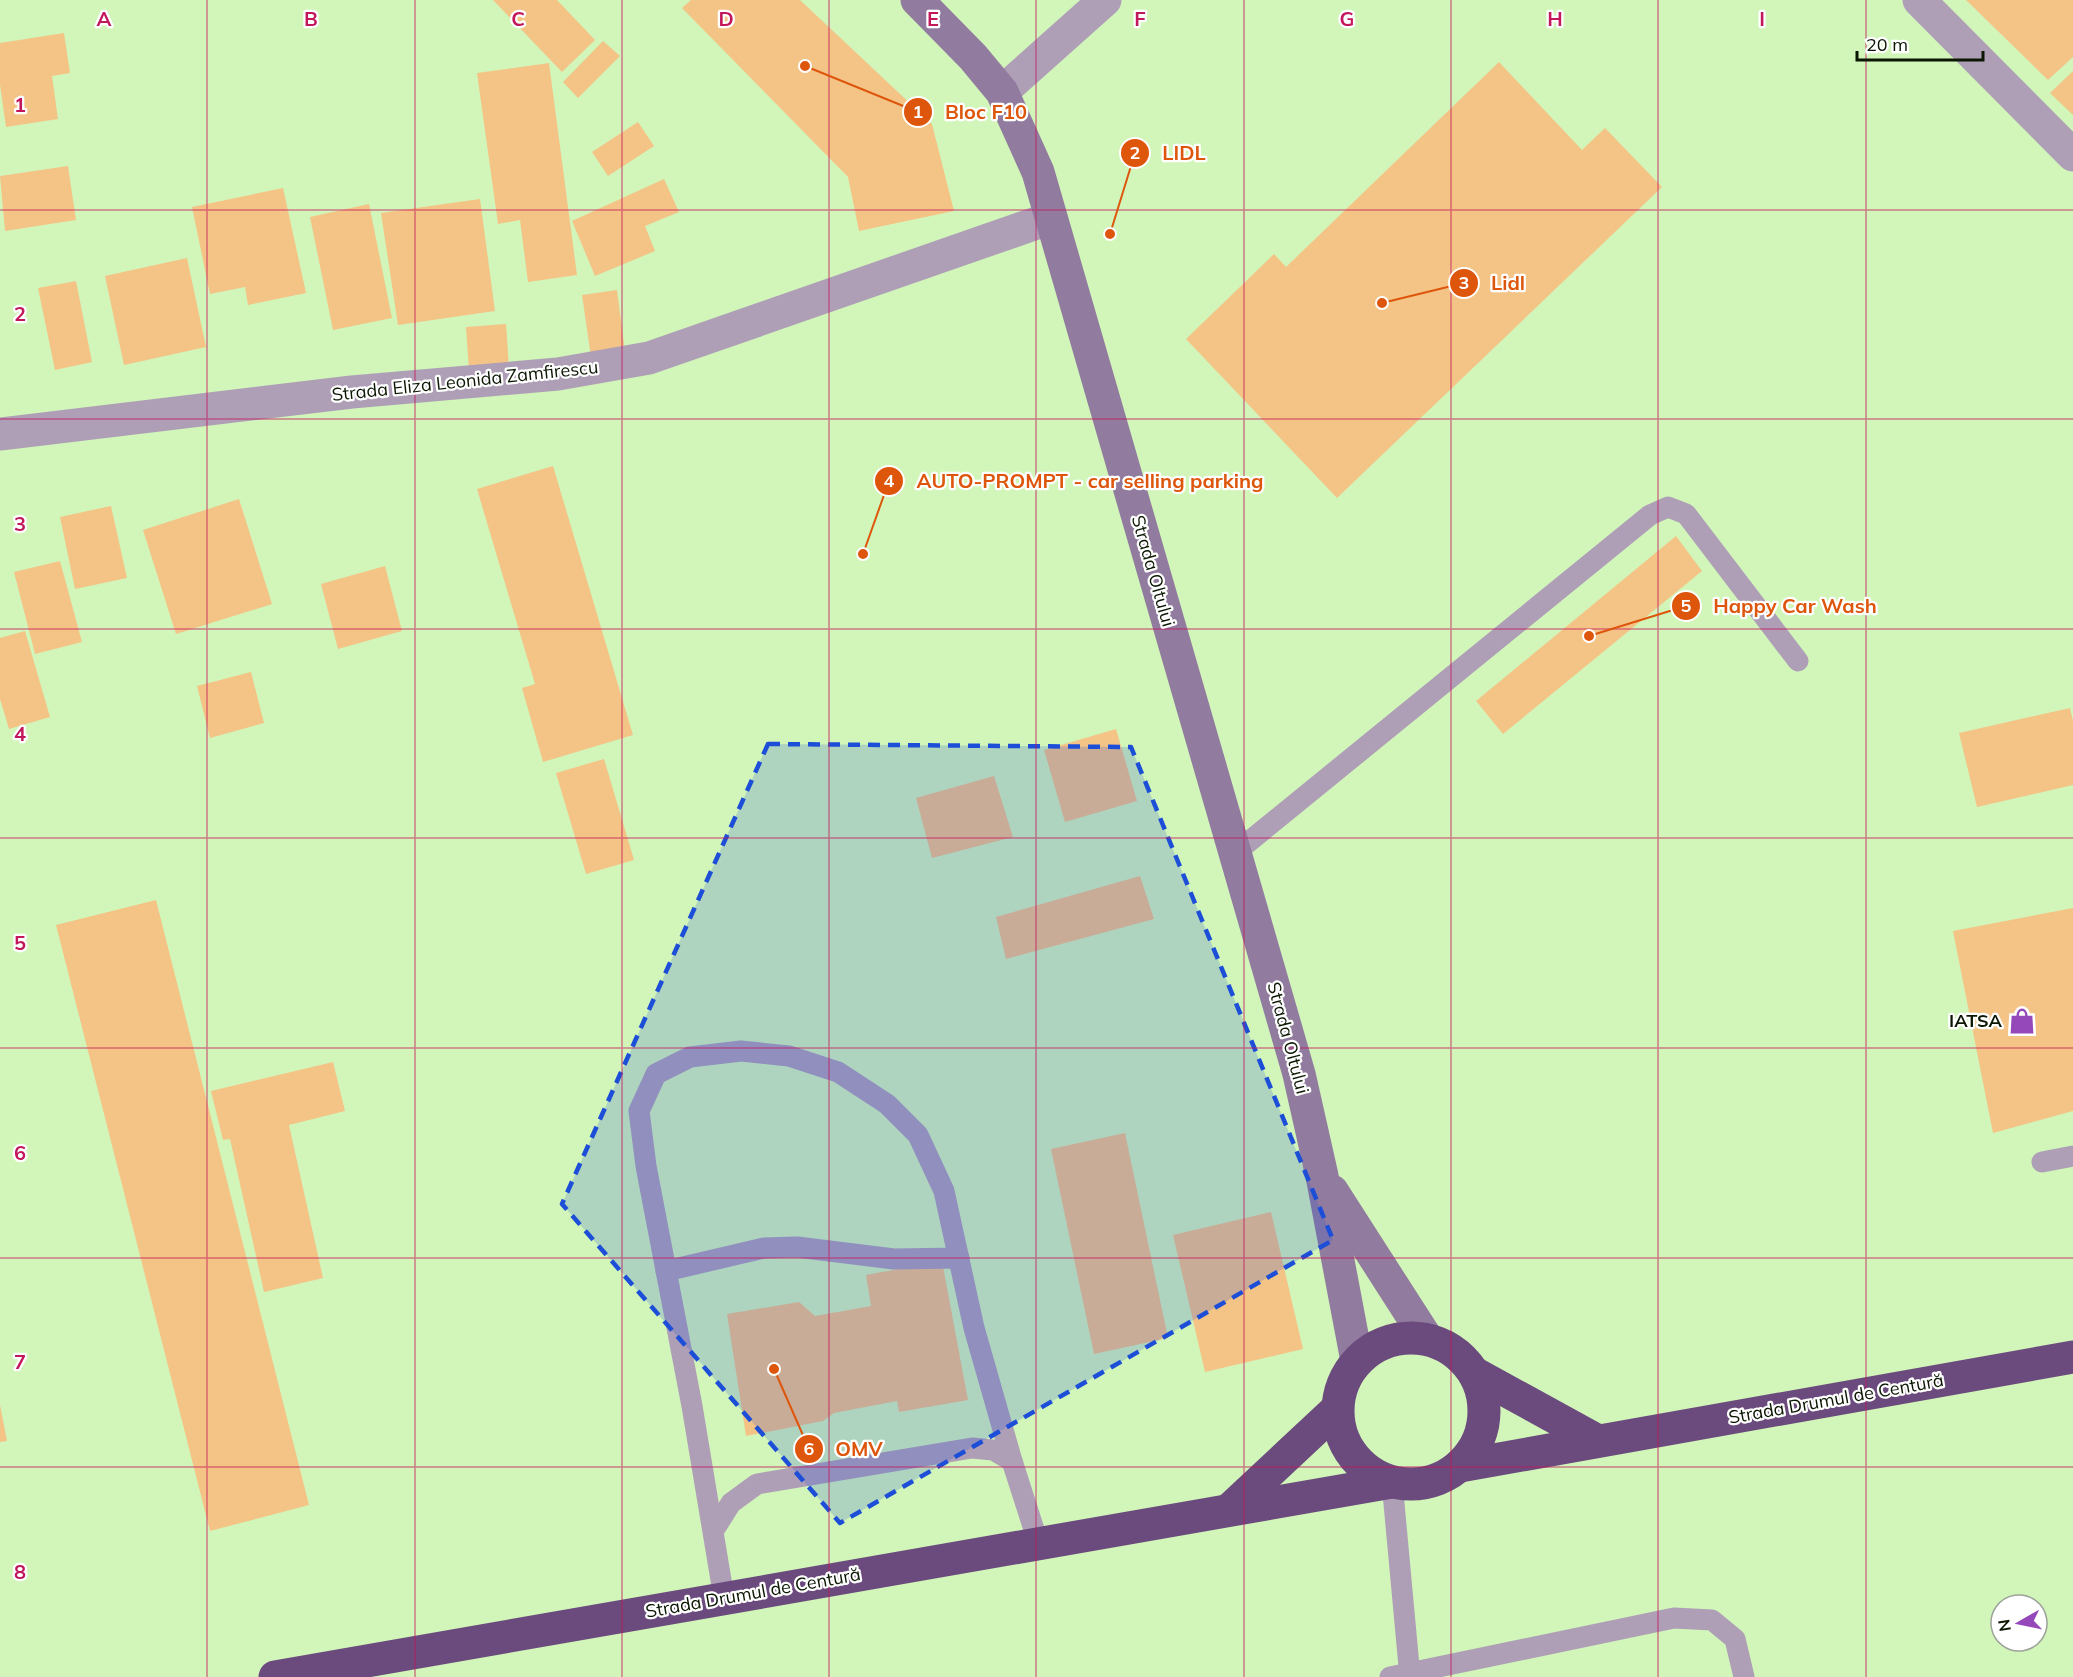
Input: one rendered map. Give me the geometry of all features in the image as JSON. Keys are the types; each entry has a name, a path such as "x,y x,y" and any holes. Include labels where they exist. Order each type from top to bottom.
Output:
{"highway":[{"name":"Strada Drumul de Centură","path":"1474,1373 1485,1405 1484,1422 1472,1453 1449,1475 1428,1482 1407,1485 1392,1482 1364,1467 1352,1455 1339,1425 1337,1409 1342,1383 1366,1352 1401,1338 1427,1339 1453,1351 1474,1373 1598,1441"},
{"name":"Strada Drumul de Centură","path":"1460,1466 2073,1357"},
{"path":"1230,1509 1337,1409"},
{"name":"Strada Drumul de Centură","path":"275,1677 1392,1482"}],"street":[{"name":"Strada Oltului","path":"916,0 973,57 1002,92 1038,172 1299,1074 1322,1176 1357,1361"},
{"path":"1002,92 1105,0"},
{"path":"1919,0 2073,155"},
{"name":"Strada Eliza Leonida Zamfirescu","path":"0,434 352,392 558,374 649,358 1051,218"},
{"name":"Strada Oltului","path":"1322,1176 1427,1339"}],"lane":[{"path":"1235,853 1650,515 1668,507 1686,514 1798,661"},
{"path":"724,1598 714,1530 639,1111 656,1074 690,1056 741,1051 789,1056 838,1072 887,1104 918,1135 944,1191 974,1328 1038,1542"},
{"path":"2042,1162 2073,1156"},
{"path":"666,1271 765,1248 797,1247 894,1259 958,1258"},
{"path":"714,1530 731,1503 757,1484 972,1448 993,1450 1012,1461"},
{"path":"1392,1482 1403,1676 1674,1618 1712,1620 1735,1640 1744,1677"}],"highlighted area":[{"path":"768,744 1131,747 1333,1240 840,1523 562,1204"}],"building":[{"path":"493,0 557,0 595,40 562,72"},
{"path":"691,0 800,0 932,124 954,211 859,231 848,177 682,8"},
{"path":"1966,0 2073,0 2073,57 2048,80"},
{"path":"64,33 70,73 52,76 58,119 6,127 0,85 0,43"},
{"path":"603,41 620,56 578,98 563,82"},
{"path":"1499,62 1582,150 1605,128 1662,187 1337,498 1186,339 1274,254 1286,267"},
{"path":"549,63 577,275 528,282 520,220 498,224 477,73"},
{"path":"2073,71 2073,115 2050,93"},
{"path":"638,122 654,146 608,176 592,152"},
{"path":"68,166 76,220 5,231 0,176"},
{"path":"664,179 679,212 645,226 655,251 595,276 572,221"},
{"path":"283,188 306,293 248,305 245,287 210,294 192,207"},
{"path":"480,199 495,311 398,325 381,213"},
{"path":"369,204 392,318 333,330 310,217"},
{"path":"187,258 206,347 124,365 105,276"},
{"path":"76,281 92,362 55,370 38,288"},
{"path":"617,290 625,352 591,357 582,295"},
{"path":"506,324 509,368 469,371 466,327"},
{"path":"553,466 633,735 543,762 522,688 535,684 477,489"},
{"path":"239,499 272,604 176,634 143,530"},
{"path":"111,506 127,578 75,589 60,517"},
{"path":"1676,536 1702,571 1503,734 1476,701"},
{"path":"60,561 82,642 35,654 14,572"},
{"path":"385,566 402,631 338,649 321,584"},
{"path":"25,631 50,717 9,729 0,699 0,638"},
{"path":"251,672 264,723 210,738 197,686"},
{"path":"2070,708 2073,721 2073,785 1977,807 1959,733"},
{"path":"1116,729 1137,801 1065,822 1044,750"},
{"path":"604,759 634,860 586,874 556,773"},
{"path":"994,776 1013,837 932,858 916,798"},
{"path":"1140,876 1154,919 1006,959 996,917"},
{"path":"156,900 309,1505 210,1531 56,925"},
{"name":"IATSA","path":"2073,908 2073,1111 1993,1133 1953,931"},
{"path":"333,1062 345,1111 289,1125 323,1278 264,1292 230,1139 223,1140 211,1091"},
{"path":"1125,1133 1168,1338 1094,1354 1051,1149"},
{"path":"1271,1212 1303,1349 1205,1372 1173,1235"},
{"path":"942,1261 968,1400 899,1412 897,1401 834,1413 823,1421 746,1436 727,1314 799,1302 815,1316 871,1306 866,1275"},
{"path":"0,1405 7,1441 0,1442"}],"place":[{"name":"Bloc F10","path":"805,66"},
{"name":"LIDL","path":"1110,234"},
{"name":"Lidl","path":"1382,303"},
{"name":"AUTO-PROMPT - car selling parking","path":"863,554"},
{"name":"Happy Car Wash","path":"1589,636"},
{"name":"IATSA","path":"2022,1021"},
{"name":"OMV","path":"774,1369"}]}
